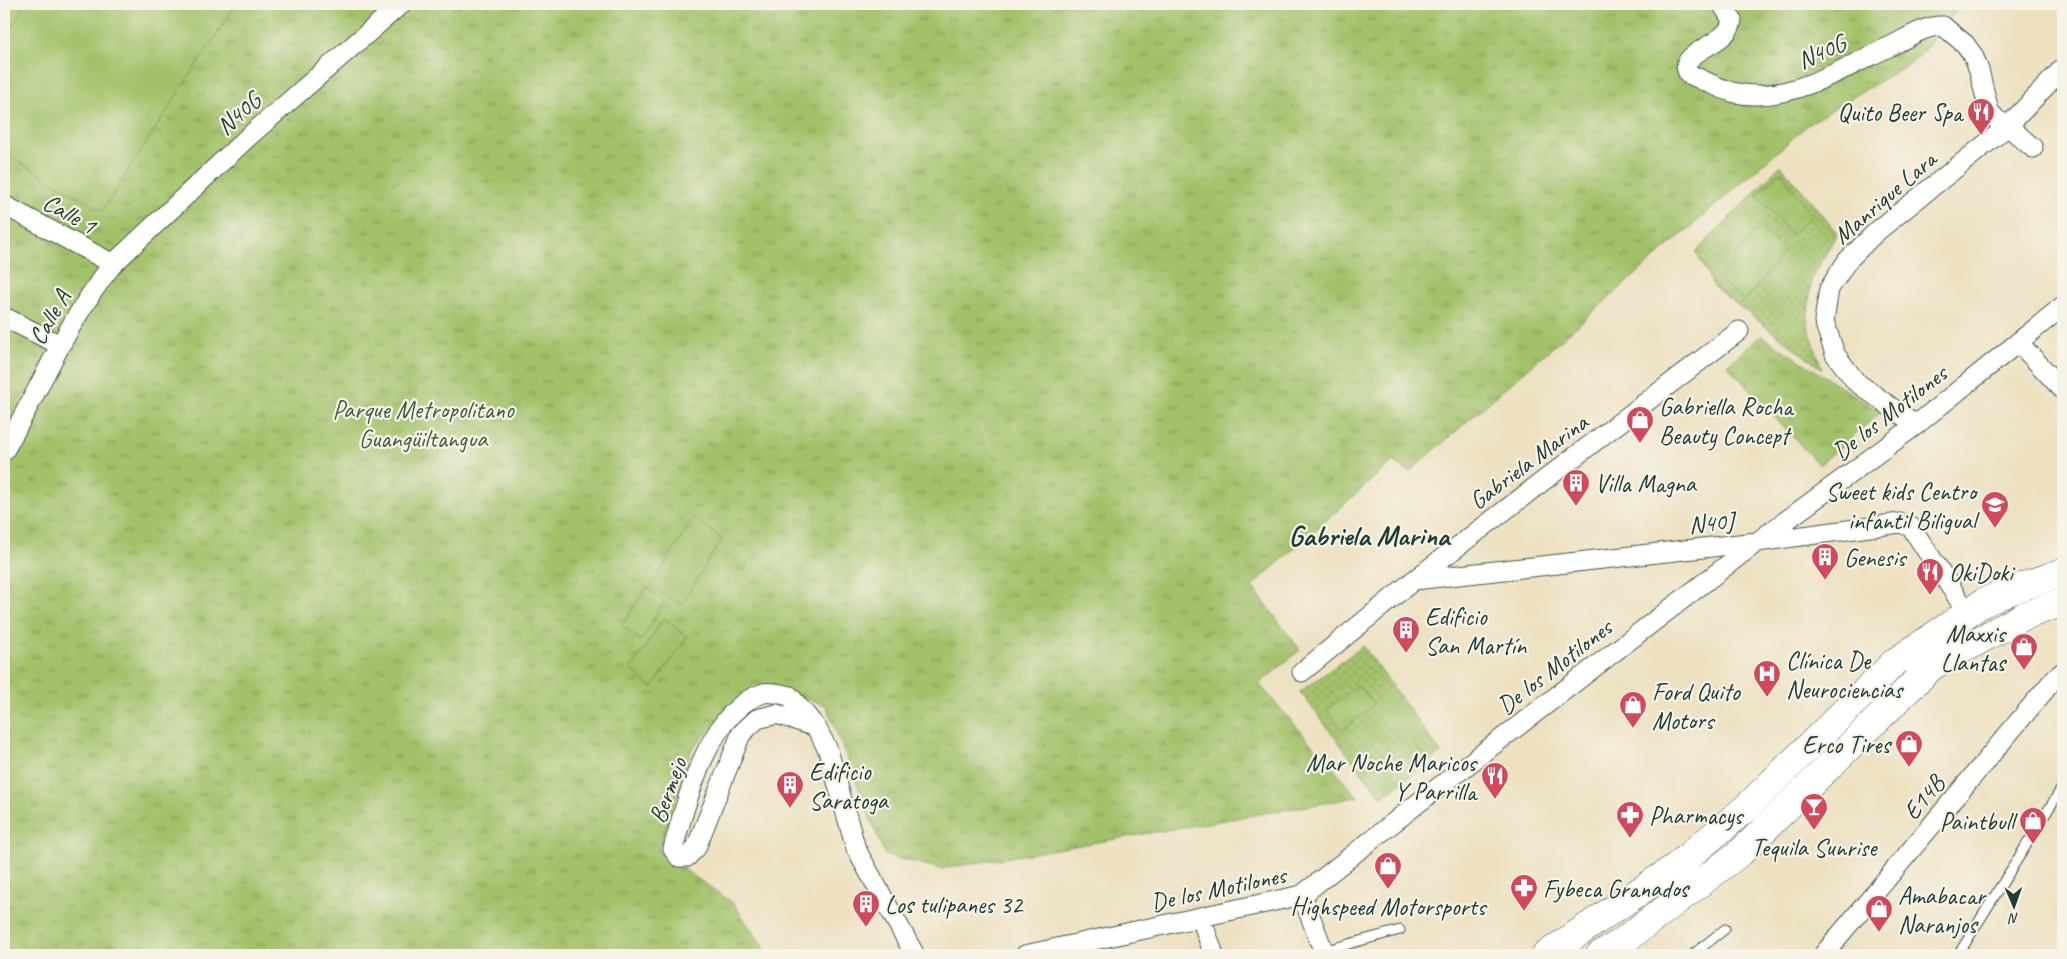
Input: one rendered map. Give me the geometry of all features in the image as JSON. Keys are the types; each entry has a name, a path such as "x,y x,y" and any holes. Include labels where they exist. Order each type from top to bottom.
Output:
{"main road":[{"path":"1975,607 2007,578 2063,559"},
{"path":"1546,955 1677,866 1746,808 1895,662 1975,607 2010,590 2063,572"},
{"path":"1609,953 1740,852 1932,666 2024,616 2063,602"}],"street":[{"name":"N40G","path":"113,264 247,138 401,4"},
{"name":"N40G","path":"1722,4 1732,20 1730,30 1723,37 1690,58 1686,64 1689,74 1732,92 1763,96 1803,88 1911,36 1934,26 1943,26 1965,44 1973,55 1989,111 1996,119 2008,126"},
{"name":"Manrique Lara","path":"1916,425 1856,382 1835,354 1824,321 1829,289 1847,261 1876,232 2008,126 2063,68"},
{"path":"2008,126 2033,148"},
{"name":"Calle 1","path":"4,204 113,264"},
{"name":"Calle A","path":"4,451 11,421 99,281 113,264"},
{"name":"De los Motilones","path":"1025,955 1091,949 1201,918 1302,895 1422,800 1757,542 1916,425 2063,306"},
{"path":"4,317 60,345"},
{"name":"Gabriela Marina","path":"1302,672 1414,580 1739,331"},
{"path":"2018,342 2063,390"},
{"name":"N40J","path":"1414,580 1757,542 1900,523 1911,527 1975,607"},
{"name":"E14B","path":"1823,955 2055,678 2063,672"},
{"name":"Bermejo","path":"816,728 777,714 758,719 741,734 696,848 687,857 679,857 673,848 692,787 716,734 730,716 747,701 765,693 790,696 816,728 828,750 856,849 915,955"},
{"path":"1302,895 1324,953"},
{"path":"1201,918 1214,955"}],"lane":[{"path":"1958,955 2063,786"},
{"path":"1692,955 1725,929"},
{"path":"1324,953 1400,930"}],"green space":[{"name":"Parque Metropolitano Guangüiltangua","path":"4,4 1961,4 1917,59 1810,123 1409,472 1393,461 1252,586 1300,650 1259,684 1358,797 941,869 885,855 826,705 754,685 692,749 658,852 733,903 769,955 4,955"},
{"path":"26,4 236,4 102,211 4,153 4,40"},
{"path":"1781,165 1837,233 1811,281 1807,323 1822,369 1714,287 1696,252"},
{"path":"1781,172 1812,216 1791,235 1757,194"},
{"path":"1759,226 1785,251 1745,301 1719,279"},
{"path":"1761,336 1881,412 1819,465 1727,365"},
{"path":"694,518 722,539 681,605 651,586"},
{"path":"647,587 664,602 641,641 622,625"},
{"path":"664,618 687,637 652,688 631,669"},
{"path":"1363,646 1441,753 1381,797 1300,692"},
{"path":"1358,685 1374,704 1343,730 1326,710"}],"place":[{"name":"Quito Beer Spa","path":"1981,136"},
{"name":"Gabriella Rocha Beauty Concept","path":"1640,444"},
{"name":"Villa Magna","path":"1576,507"},
{"name":"Sweet kids Centro infantil Biligual","path":"1995,529"},
{"name":"Genesis","path":"1825,581"},
{"name":"OkiDoki","path":"1930,596"},
{"name":"Edificio San Martín","path":"1406,654"},
{"name":"Maxxis Llantas","path":"2024,671"},
{"name":"Clínica De Neurociencias","path":"1767,698"},
{"name":"Ford Quito Motors","path":"1633,729"},
{"name":"Erco Tires","path":"1909,768"},
{"name":"Mar Noche Maricos Y Parrilla","path":"1495,800"},
{"name":"Edificio Saratoga","path":"790,809"},
{"name":"Tequila Sunrise","path":"1814,831"},
{"name":"Pharmacys","path":"1630,839"},
{"name":"Paintbull","path":"2033,845"},
{"name":"Highspeed Motorsports","path":"1388,890"},
{"name":"Fybeca Granados","path":"1524,912"},
{"name":"Los tulipanes 32","path":"866,928"},
{"name":"Amabacar Naranjos","path":"1879,933"}],"district":[{"name":"Gabriela Marina","path":"1369,535"}]}
